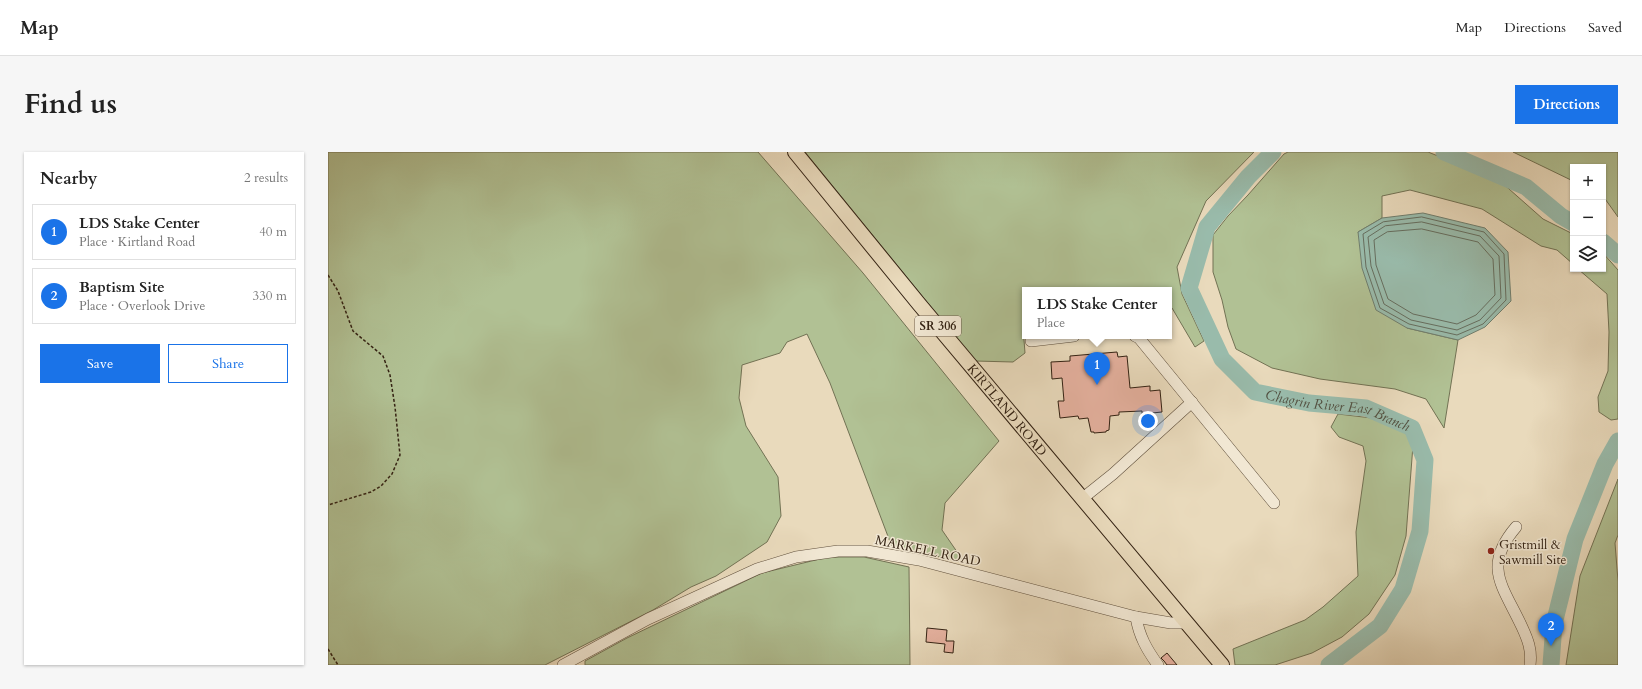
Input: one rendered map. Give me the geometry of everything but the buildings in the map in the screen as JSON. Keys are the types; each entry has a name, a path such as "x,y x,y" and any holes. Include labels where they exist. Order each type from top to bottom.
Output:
{"main road":[{"name":"KIRTLAND ROAD","path":"796,152 929,316 1222,665"}],"street":[{"path":"1031,341 1048,339"},
{"path":"1140,339 1274,503"},
{"path":"1083,498 1113,474 1192,402"},
{"path":"1516,527 1504,544 1497,563 1499,578 1530,646 1530,665"},
{"name":"MARKELL ROAD","path":"563,665 648,619 757,569 796,557 838,551 867,551 919,560 1136,617 1171,623 1187,623"},
{"path":"1136,617 1142,640 1158,665"}],"path":[{"path":"328,275 338,291 353,331 383,356 390,375 400,455 392,474 382,486 371,492 328,505"},
{"path":"328,649 338,665"}],"shaded area":[{"path":"328,152 758,152 863,273 999,441 945,503 942,530 964,562 892,547 830,383 807,334 787,342 780,353 742,365 739,398 746,426 778,477 781,516 767,542 716,576 691,587 653,610 545,665 328,665"},
{"path":"805,152 1254,152 1206,201 1177,267 1182,294 1204,341 1195,347 1172,308 1172,287 1022,287 1022,339 1024,339 1025,353 1013,362 975,361"},
{"path":"1288,152 1428,152 1500,181 1543,219 1570,232 1570,261 1557,250 1541,246 1482,209 1410,190 1382,196 1382,218 1358,232 1407,328 1458,340 1444,428 1426,399 1395,389 1320,379 1272,368 1236,349 1228,327 1222,300 1213,272 1213,235 1228,216 1284,154"},
{"path":"1513,152 1618,152 1618,217 1606,200 1606,164 1570,164 1570,180"},
{"path":"1606,256 1618,270 1618,419 1611,420 1599,412 1598,397 1608,371 1609,332 1607,294 1581,272 1606,272"},
{"path":"1338,414 1380,419 1403,429 1413,445 1406,536 1395,575 1369,614 1342,637 1312,653 1275,665 1235,665 1233,649 1305,620 1323,607 1358,576 1356,532 1366,461 1363,446 1339,437 1331,427"},
{"path":"1618,479 1618,535 1615,543 1618,581 1618,665 1566,665 1580,576"},
{"path":"828,557 864,557 909,567 910,665 585,665 585,661 627,638 762,573"}],"water":[{"path":"1423,213 1485,228 1508,252 1511,301 1485,327 1458,340 1407,328 1376,310 1362,268 1358,232 1382,218"}],"waterway":[{"name":"Chagrin River East Branch","path":"1273,152 1248,177 1207,227 1189,288 1222,359 1255,392 1309,403 1366,408 1412,428 1425,460 1420,531 1403,589 1380,626 1329,665"},
{"name":"Chagrin River East Branch","path":"1444,152 1526,187 1561,216 1570,221"},
{"name":"Chagrin River East Branch","path":"1606,245 1618,255"},
{"name":"Chagrin River East Branch","path":"1551,665 1554,624 1575,539 1605,464 1618,441"}],"place":[{"name":"LDS Stake Center","path":"1097,385"},
{"name":"Gristmill & Sawmill Site","path":"1491,551"},
{"name":"Baptism Site","path":"1551,646"}]}
